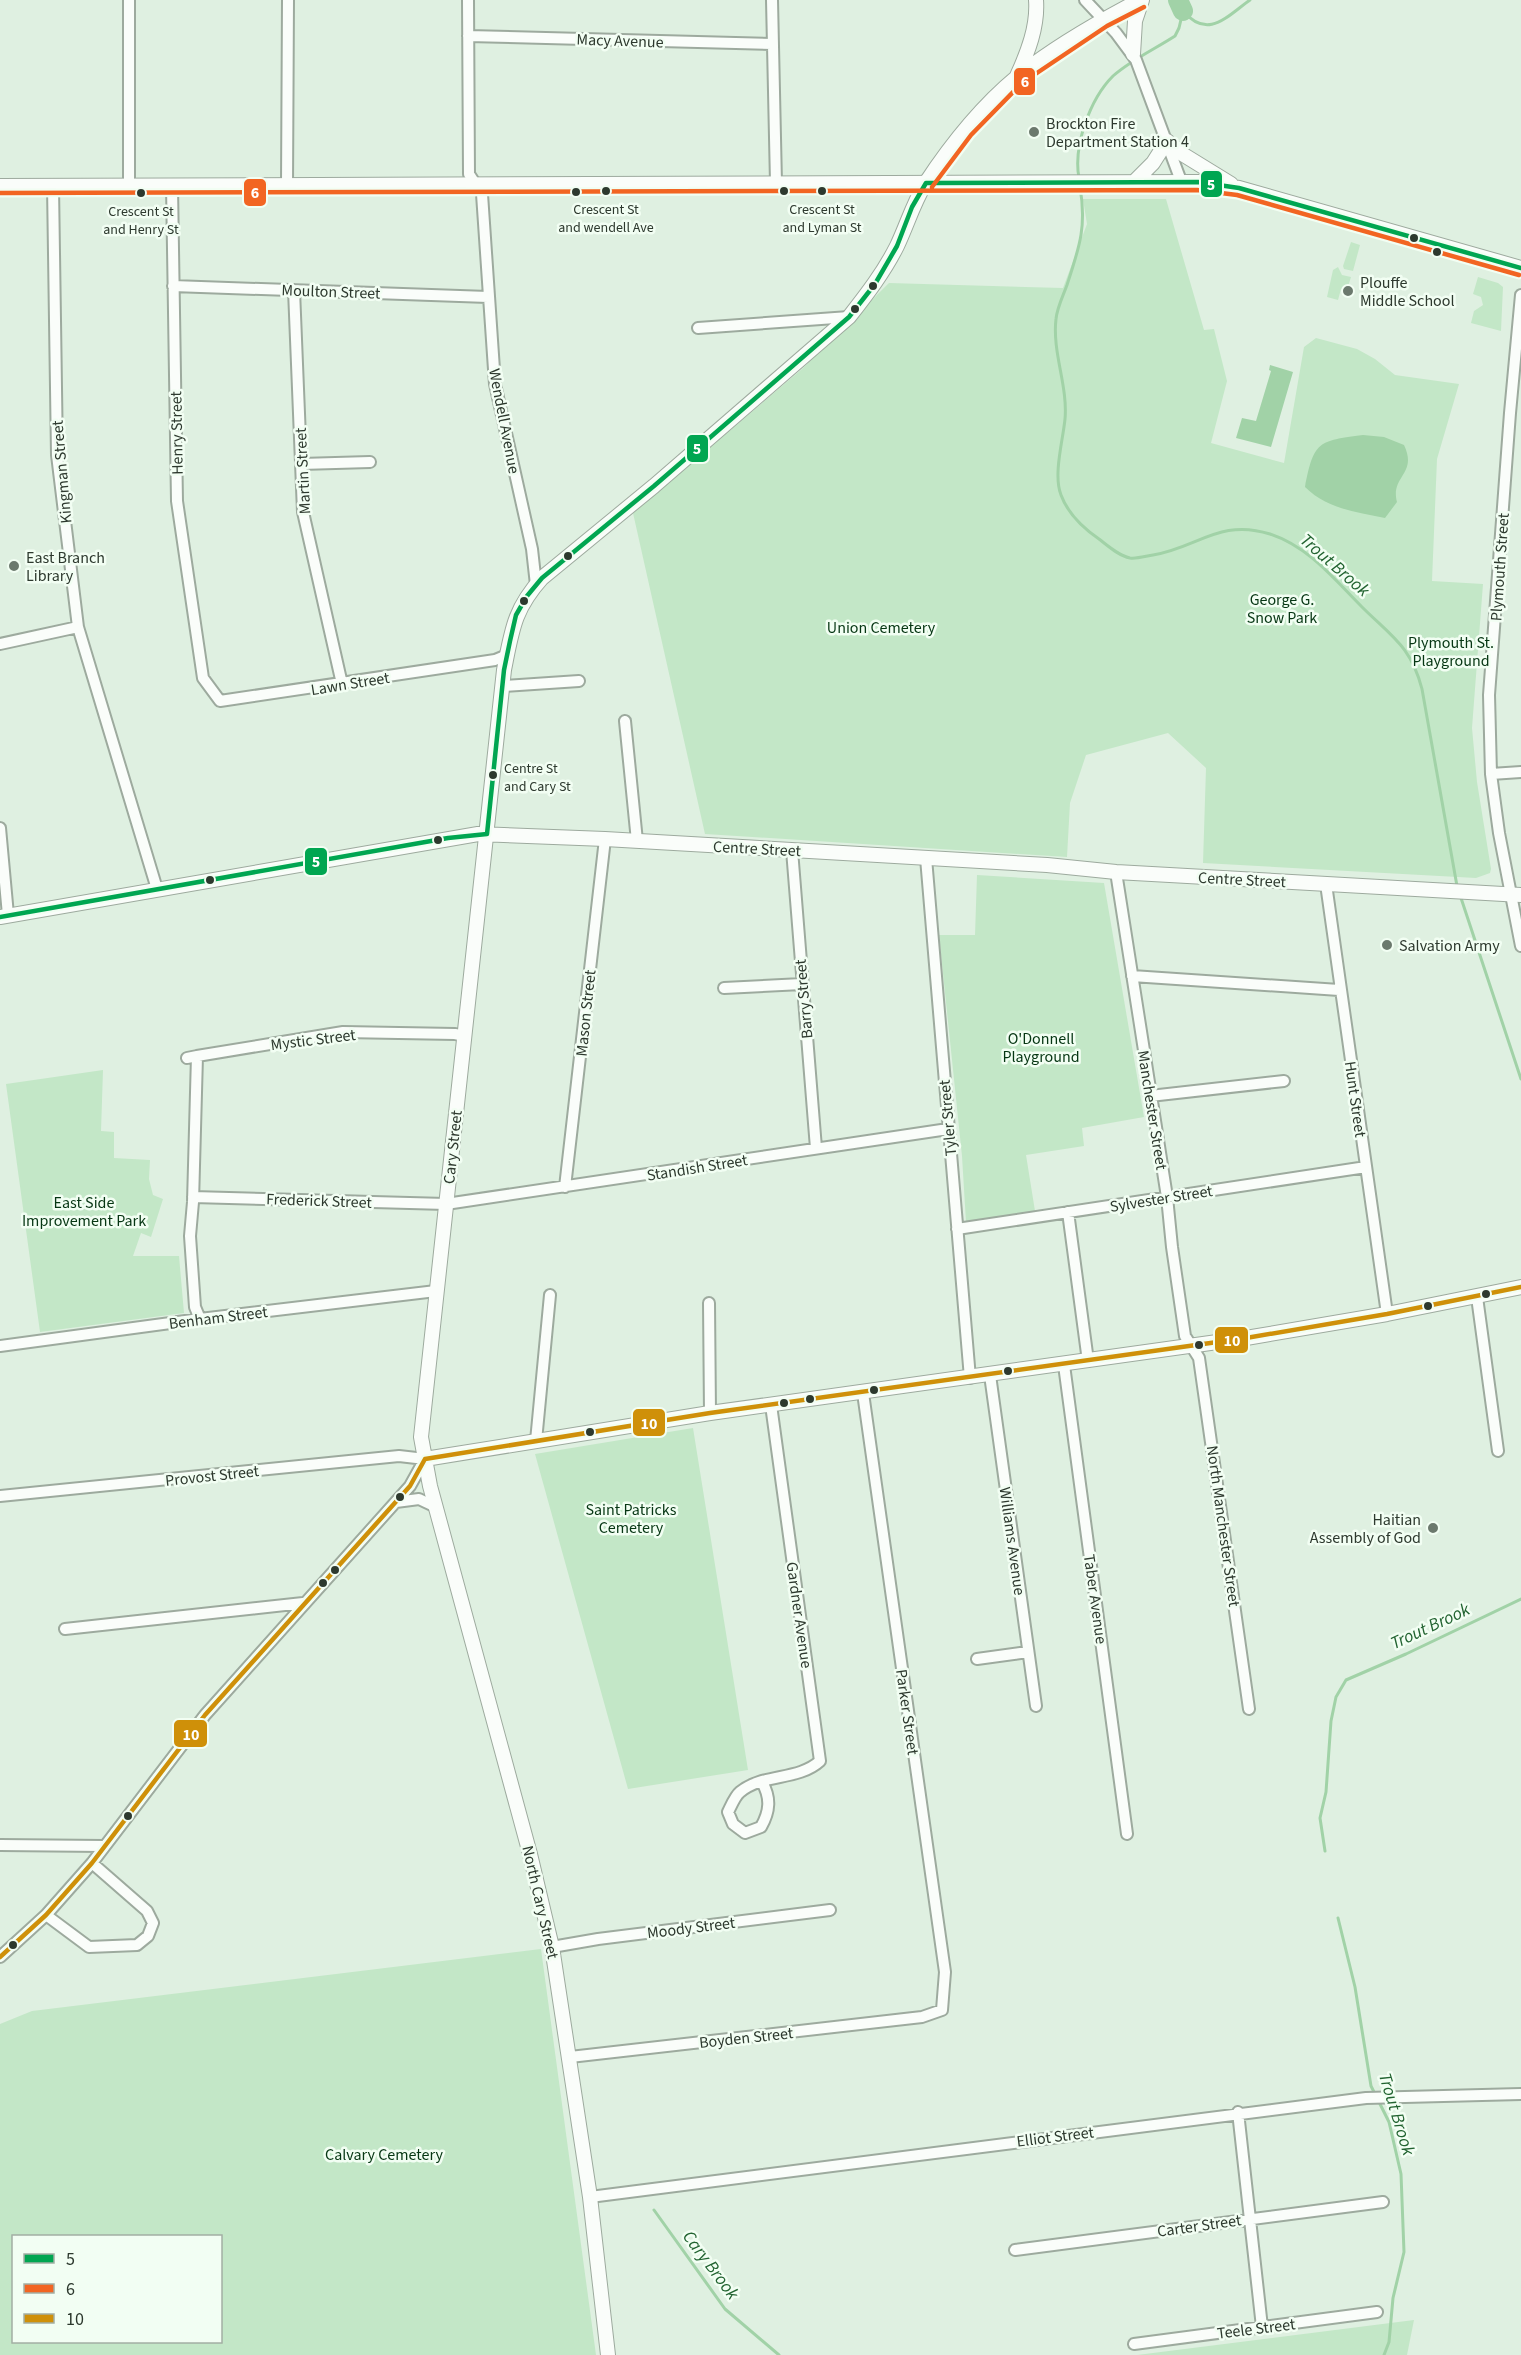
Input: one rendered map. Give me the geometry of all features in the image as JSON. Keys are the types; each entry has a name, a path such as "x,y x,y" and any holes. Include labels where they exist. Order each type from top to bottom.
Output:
{"main road":[{"path":"1017,77 1035,25 1036,0"},
{"path":"1017,77 1103,20 1141,0"},
{"path":"1133,54 1135,21 1141,0"},
{"name":"Cary Street","path":"424,1459 421,1427 503,686 516,615 536,585 663,479 849,317 875,284 897,246 912,207 926,183 965,130 1017,77"},
{"path":"1134,182 1154,163 1167,141 1179,152 1239,188"},
{"path":"0,186 1181,181 1239,188 1521,268"},
{"name":"Centre Street","path":"4,916 447,838 487,834 1047,865 1116,872 1516,895"},
{"path":"424,1459 710,1413 1192,1346 1387,1314 1521,1287"},
{"name":"North Cary Street","path":"424,1459 530,1854 552,1947 590,2197 608,2355"}],"street":[{"path":"129,0 129,186"},
{"path":"287,185 288,0"},
{"name":"Wendell Avenue","path":"468,0 469,174 482,194 495,384 532,549 536,585"},
{"path":"772,0 776,183"},
{"path":"1085,0 1133,54 1143,73 1181,181"},
{"name":"Macy Avenue","path":"468,36 772,44"},
{"name":"Kingman Street","path":"53,186 57,455 78,627 157,889"},
{"name":"Henry Street","path":"172,186 177,501 203,678"},
{"name":"Moulton Street","path":"173,286 488,297"},
{"name":"Martin Street","path":"294,290 303,512 342,684"},
{"name":"Plymouth Street","path":"1521,295 1515,414 1490,695 1491,774 1499,833 1516,895 1521,946"},
{"path":"698,328 849,317"},
{"path":"301,464 370,462"},
{"path":"0,644 78,627"},
{"name":"Lawn Street","path":"203,678 220,701 495,660 507,655"},
{"path":"503,686 579,681"},
{"path":"624,721 637,841"},
{"path":"1491,774 1521,772"},
{"path":"0,828 4,916"},
{"name":"Mason Street","path":"565,1187 605,839"},
{"name":"Barry Street","path":"792,850 816,1148"},
{"name":"Tyler Street","path":"926,858 970,1378"},
{"name":"Manchester Street","path":"1116,872 1167,1197 1185,1336 1192,1346"},
{"name":"Hunt Street","path":"1326,884 1339,990 1387,1314"},
{"path":"1132,976 1339,990"},
{"path":"724,987 802,984"},
{"name":"Mystic Street","path":"193,1197 192,1057 343,1032 464,1036"},
{"path":"1150,1096 1284,1081"},
{"name":"Standish Street","path":"446,1204 948,1129"},
{"name":"Sylvester Street","path":"957,1229 1366,1167"},
{"path":"193,1197 190,1236 195,1307 200,1319"},
{"name":"Frederick Street","path":"193,1197 446,1204"},
{"path":"1068,1212 1088,1361"},
{"name":"Benham Street","path":"0,1346 436,1291"},
{"path":"536,1442 550,1295"},
{"path":"1477,1297 1498,1451"},
{"path":"710,1303 710,1413"},
{"name":"North Manchester Street","path":"1192,1346 1200,1358 1249,1709"},
{"name":"Taber Avenue","path":"1064,1365 1127,1834"},
{"name":"Williams Avenue","path":"990,1375 1036,1706"},
{"name":"Parker Street","path":"863,1393 945,1972 942,2010 922,2017"},
{"name":"Gardner Avenue","path":"762,1782 810,1770 820,1761 771,1405"},
{"name":"Provost Street","path":"0,1496 399,1456 424,1459"},
{"path":"0,1957 46,1915 92,1863 206,1715 303,1603 410,1486 424,1459"},
{"path":"396,1502 419,1499 436,1507"},
{"path":"65,1629 303,1603"},
{"path":"977,1659 1028,1652"},
{"path":"762,1782 766,1790 768,1814 761,1827 745,1833 733,1824 728,1812 740,1792 762,1782"},
{"path":"0,1845 104,1846"},
{"path":"46,1915 89,1947 137,1945 148,1936 153,1923 147,1911 92,1863"},
{"name":"Moody Street","path":"552,1947 598,1939 830,1910"},
{"name":"Boyden Street","path":"570,2057 922,2017"},
{"name":"Elliot Street","path":"590,2197 1366,2097 1521,2094"},
{"path":"1238,2112 1262,2327"},
{"name":"Carter Street","path":"1016,2250 1383,2202"},
{"name":"Teele Street","path":"1134,2344 1377,2312"}],"green space":[{"path":"1083,199 1166,199 1204,330 1214,329 1227,381 1211,443 1284,463 1304,347 1316,338 1357,349 1375,359 1395,375 1459,384 1437,459 1432,581 1483,584 1472,728 1490,873 1476,878 1203,863 1206,768 1168,733 1086,755 1070,803 1067,857 705,834 633,513 802,369 889,283 1063,288 1087,224"},
{"path":"1351,242 1360,245 1353,271 1344,269 1343,266"},
{"path":"1338,267 1342,275 1351,277 1347,290 1341,289 1338,300 1327,297 1333,270"},
{"path":"1478,277 1498,283 1503,287 1501,331 1471,323 1474,311 1483,305 1481,297 1473,294"},
{"name":"O'Donnell Playground","path":"977,875 1104,883 1144,1117 1082,1128 1084,1146 1026,1155 1035,1211 966,1222 962,1156 939,935 975,935"},
{"name":"East Side Improvement Park","path":"103,1070 101,1131 114,1132 114,1158 150,1160 149,1179 153,1195 163,1199 151,1237 141,1233 133,1256 179,1256 184,1313 40,1332 6,1084"},
{"name":"Saint Patricks Cemetery","path":"693,1428 748,1770 628,1789 535,1454"},
{"name":"Calvary Cemetery","path":"541,1949 596,2355 0,2355 0,2024 32,2011"},
{"path":"1414,2320 1407,2355 1137,2355"}],"shaded area":[{"path":"1270,365 1293,372 1271,447 1236,438 1242,418 1256,421 1271,371 1269,370"},
{"path":"1363,435 1384,437 1404,445 1407,455 1406,469 1397,486 1397,502 1385,518 1332,505 1305,487 1312,460 1320,446 1336,439"}],"waterway":[{"path":"1178,0 1183,11"},
{"path":"1183,11 1192,20 1209,25 1225,19 1250,0"},
{"name":"Trout Brook","path":"1079,178 1081,138 1097,97 1120,70 1175,36 1183,11"},
{"name":"Trout Brook","path":"1080,187 1083,214 1081,237 1058,311 1055,331 1065,407 1058,478 1064,502 1087,530 1126,557 1139,558 1169,551 1223,532 1252,530 1270,534 1297,547 1331,575 1399,643 1417,674 1422,689 1457,886"},
{"name":"Trout Brook","path":"1460,895 1521,1079"},
{"name":"Trout Brook","path":"1325,1851 1320,1818 1326,1792 1331,1721 1336,1697 1346,1680 1521,1599"},
{"name":"Trout Brook","path":"1338,1918 1355,1987 1371,2086 1389,2122 1401,2174 1404,2252 1393,2298 1389,2342 1384,2355"},
{"name":"Cary Brook","path":"654,2210 725,2309 779,2355"}],"transit line":[{"name":"6","path":"932,187 971,135 1022,83 1107,26 1144,7"},
{"name":"5","path":"0,917 448,838 487,834 504,670 516,615 527,596 542,578 654,486 849,317 875,284 897,246 912,207 926,183 1198,182 1239,188 1521,268"},
{"name":"6","path":"0,193 1197,190 1237,195 1519,275"},
{"name":"10","path":"0,1957 46,1915 92,1863 205,1715 410,1486 425,1459 710,1413 1246,1338 1387,1314 1521,1287"}],"place":[{"name":"Brockton Fire Department Station 4","path":"1034,132"},
{"name":"Crescent St and wendell Ave","path":"606,191"},
{"name":"Crescent St and Lyman St","path":"822,191"},
{"name":"Crescent St and Henry St","path":"141,193"},
{"name":"Plouffe Middle School","path":"1348,291"},
{"name":"East Branch Library","path":"14,566"},
{"name":"Centre St and Cary St","path":"493,775"},
{"name":"Salvation Army","path":"1387,945"},
{"name":"Haitian Assembly of God","path":"1433,1528"}],"park label":[{"name":"George G. Snow Park","path":"1282,608"},
{"name":"Union Cemetery","path":"881,627"},
{"name":"Plymouth St. Playground","path":"1451,651"}]}
